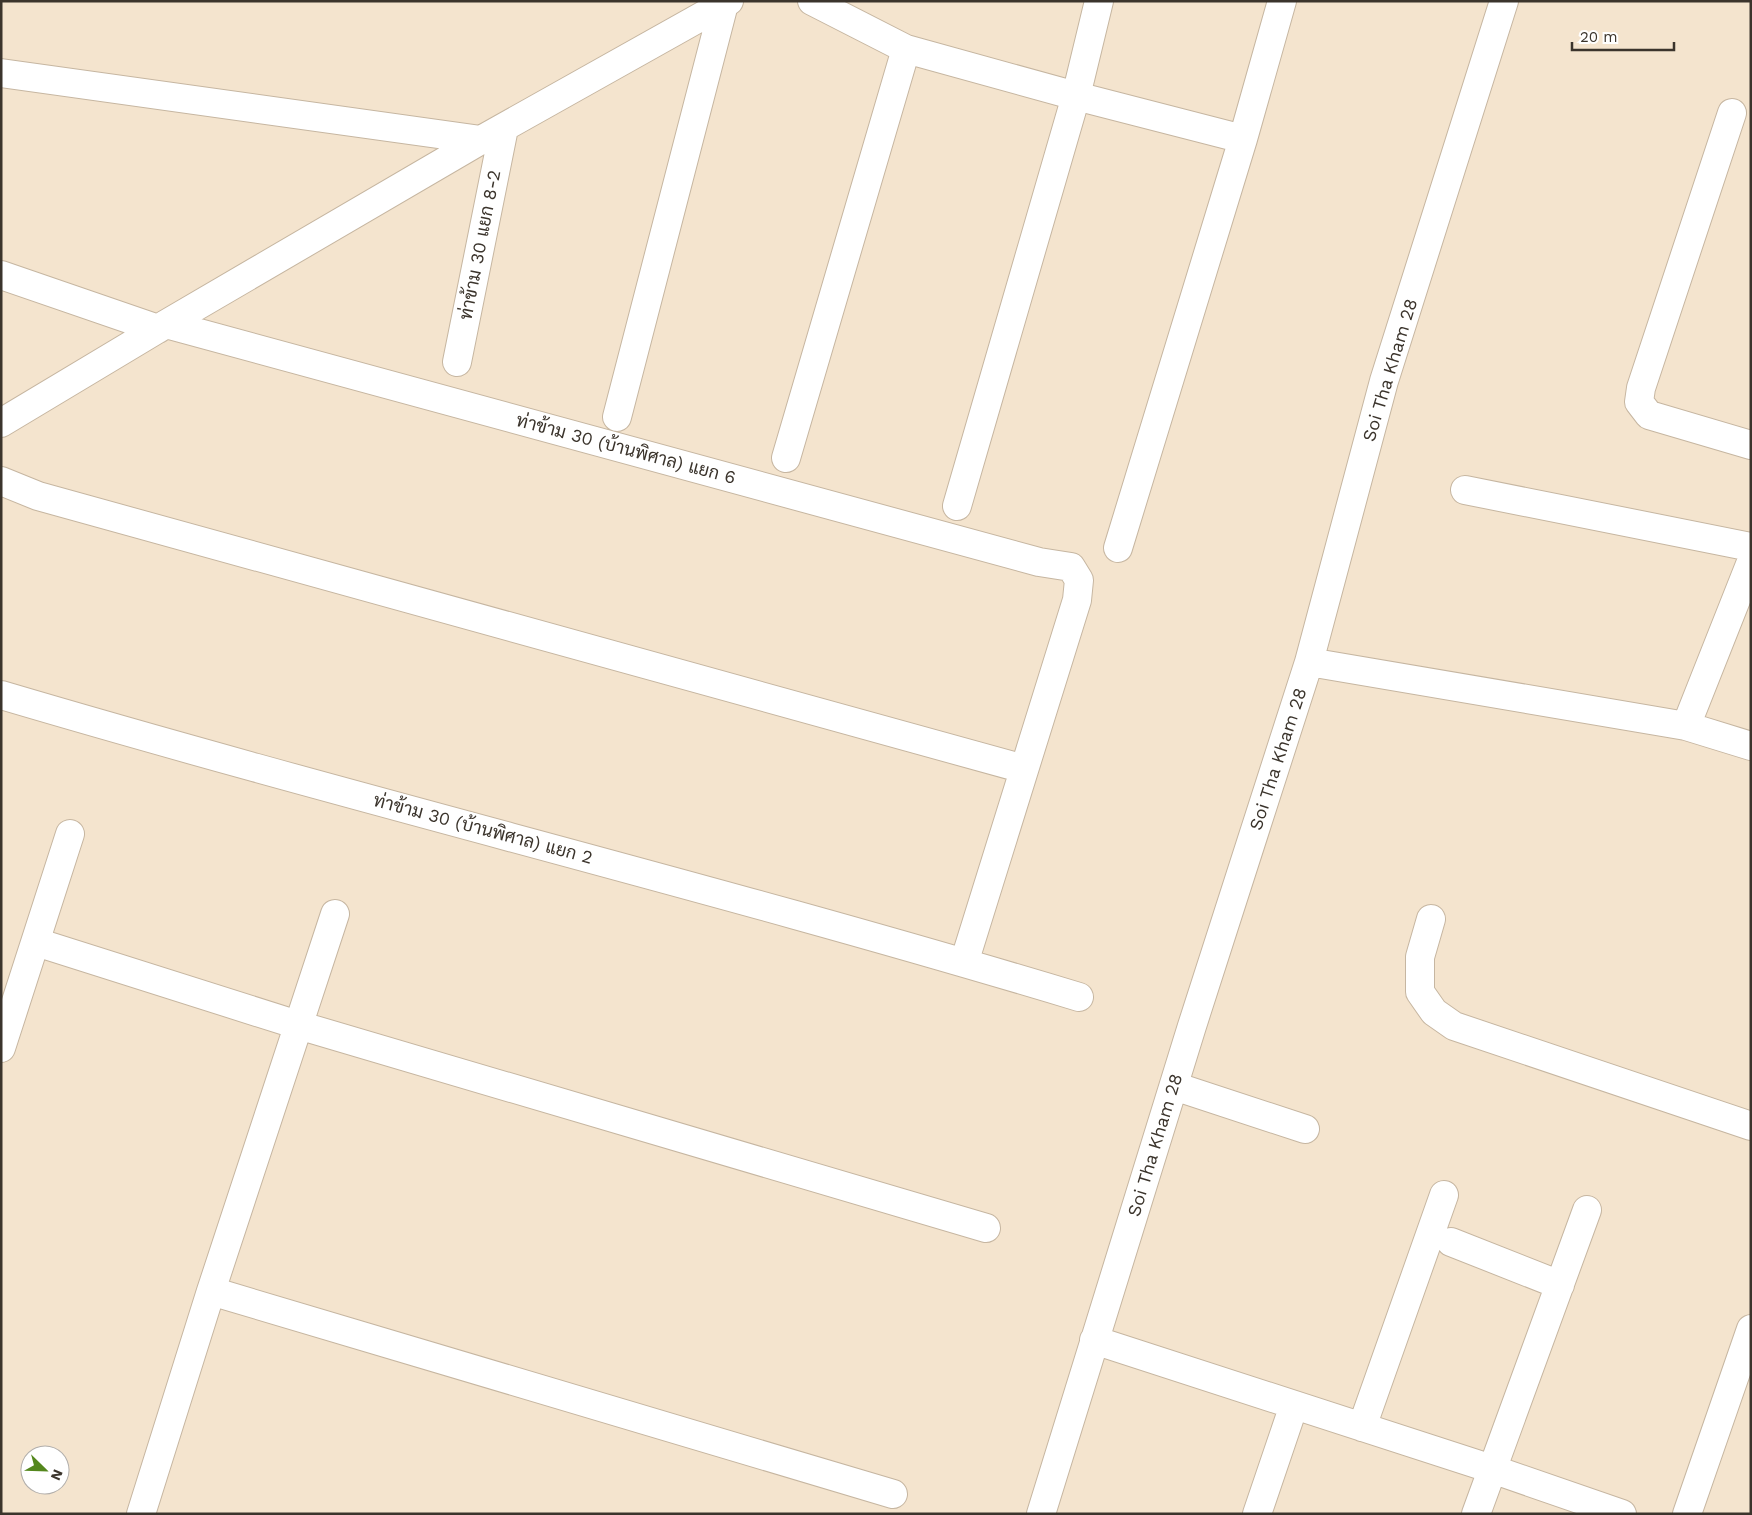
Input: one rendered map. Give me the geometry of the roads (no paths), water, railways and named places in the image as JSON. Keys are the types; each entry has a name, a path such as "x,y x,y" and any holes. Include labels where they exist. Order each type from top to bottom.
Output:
{"street":[{"path":"812,1 906,49 1076,96 1243,138"},
{"path":"957,506 1076,96 1099,1"},
{"path":"1118,548 1243,138 1282,1"},
{"name":"Soi Tha Kham 28","path":"1041,1514 1094,1340 1309,662 1384,381 1504,1"},
{"path":"1,423 162,326 493,134 727,3"},
{"path":"618,417 727,3"},
{"path":"786,458 906,49"},
{"path":"1,73 493,134"},
{"path":"1732,113 1641,388 1639,402 1649,415 1751,445"},
{"name":"ท่าข้าม 30 แยก 8-2","path":"456,362 493,134"},
{"name":"ท่าข้าม 30 (บ้านพิศาล) แยก 6","path":"1,275 162,326 1039,562 1071,567 1079,580 1077,600 1024,769"},
{"path":"1,481 38,496 1024,769 964,963"},
{"path":"1465,490 1751,546"},
{"path":"1686,726 1751,562"},
{"path":"1309,662 1686,726 1751,746"},
{"name":"ท่าข้าม 30 (บ้านพิศาล) แยก 2","path":"1,695 261,770 640,872 1079,997"},
{"path":"1,1048 70,834"},
{"path":"141,1514 211,1291 335,914"},
{"path":"1431,920 1420,957 1420,992 1434,1012 1454,1026 1751,1126"},
{"path":"36,942 298,1025 986,1228"},
{"path":"1174,1086 1305,1128"},
{"path":"1362,1427 1444,1194"},
{"path":"1476,1514 1587,1210"},
{"path":"1451,1242 1560,1285"},
{"path":"211,1291 893,1494"},
{"path":"1688,1514 1751,1329"},
{"path":"1094,1340 1492,1469 1622,1514"},
{"path":"1257,1514 1294,1405"}]}
